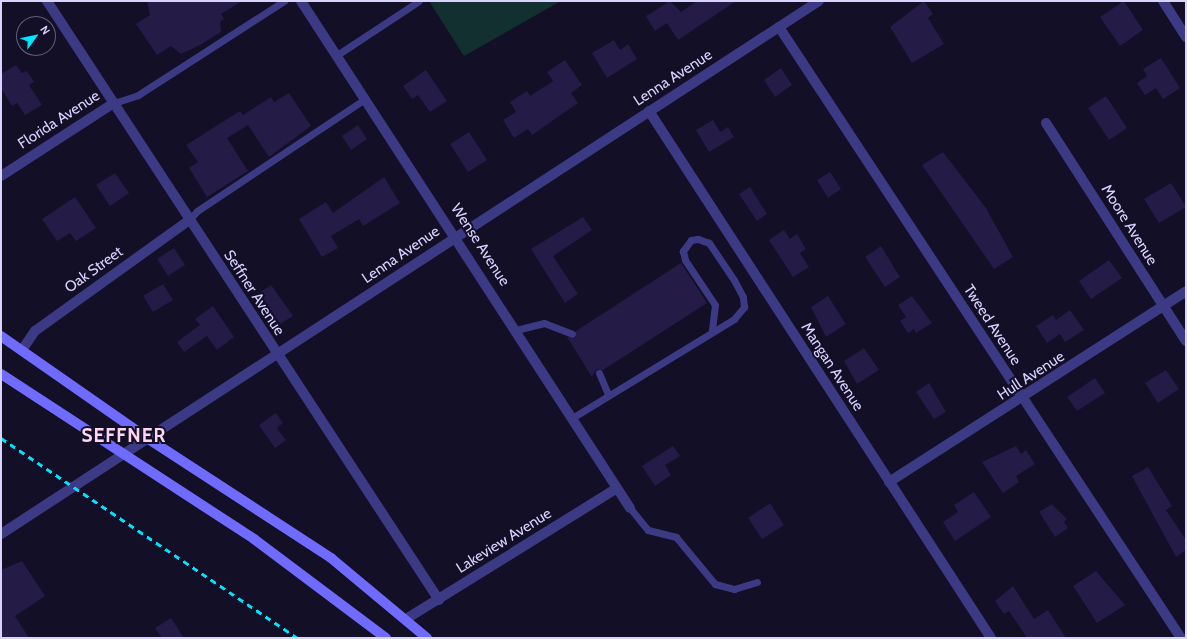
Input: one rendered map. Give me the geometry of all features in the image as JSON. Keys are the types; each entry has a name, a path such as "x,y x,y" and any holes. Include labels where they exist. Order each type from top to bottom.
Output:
{"main road":[{"path":"1,336 147,438 331,558 427,638"},
{"path":"1,374 254,539 386,638"}],"street":[{"name":"Seffner Avenue","path":"47,1 114,103 188,221 439,600"},
{"name":"Wense Avenue","path":"301,1 456,237 630,508"},
{"name":"Lenna Avenue","path":"1,534 126,455 147,438 277,356 456,237 819,1"},
{"path":"1163,1 1186,37"},
{"name":"Tweed Avenue","path":"779,27 1022,399 1182,638"},
{"name":"Florida Avenue","path":"1,176 114,103"},
{"name":"Mangan Avenue","path":"649,112 991,638"},
{"name":"Moore Avenue","path":"1046,123 1186,341"},
{"name":"Oak Street","path":"22,350 35,331 188,221"},
{"name":"Hull Avenue","path":"889,482 1022,399 1186,291"},
{"name":"Lakeview Avenue","path":"406,619 439,600 617,488"}],"lane":[{"path":"114,103 138,95 284,1"},
{"path":"337,55 419,1"},
{"path":"188,221 197,211 365,99"},
{"path":"572,418 608,394 712,331 740,314 744,307 743,297 709,243 698,239 691,240 683,251 685,260 715,305 712,331"},
{"path":"516,330 544,323 572,334"},
{"path":"599,373 608,394"},
{"path":"630,508 648,530 676,537 715,584 734,589 757,582"}],"green space":[{"path":"429,1 561,1 464,56"}],"building":[{"path":"147,1 242,1 221,14 224,19 220,22 221,32 200,45 181,54 171,46 157,55 136,24 150,15"},
{"path":"670,1 681,12 697,1 736,1 678,40 667,23 655,31 646,16"},
{"path":"924,1 933,14 928,18 944,44 912,63 890,27"},
{"path":"1124,1 1143,30 1120,46 1100,17"},
{"path":"614,40 620,50 628,44 637,59 607,78 592,53"},
{"path":"1161,58 1180,88 1163,99 1156,88 1145,95 1137,83 1147,76 1143,69"},
{"path":"565,60 582,85 571,93 578,103 532,135 528,129 514,138 503,120 516,112 510,102 527,91 530,96 553,81 547,72"},
{"path":"16,65 22,73 27,71 34,82 29,85 42,105 25,115 17,103 12,106 1,88 1,74"},
{"path":"781,68 792,85 775,97 764,80"},
{"path":"426,70 447,101 430,112 418,95 412,99 403,86"},
{"path":"289,93 311,126 269,157 248,125 227,138 248,171 207,197 189,168 198,162 186,145 240,111 243,115 271,97 274,102"},
{"path":"1106,96 1127,128 1109,140 1088,108"},
{"path":"713,120 720,132 728,127 734,137 709,152 696,130"},
{"path":"358,125 367,139 351,150 342,136"},
{"path":"469,132 487,160 468,172 450,144"},
{"path":"943,152 986,208 1013,257 994,269 922,165"},
{"path":"830,172 841,189 828,198 817,180"},
{"path":"115,173 129,193 110,206 96,185"},
{"path":"384,177 400,203 363,226 359,219 331,236 338,248 322,257 299,219 326,202 333,213"},
{"path":"1171,183 1186,207 1159,223 1144,199"},
{"path":"750,187 767,214 757,221 739,194"},
{"path":"75,197 96,228 76,241 70,233 57,241 42,219"},
{"path":"583,217 592,230 553,256 578,294 565,303 531,249"},
{"path":"784,230 790,239 797,234 806,249 800,253 809,267 793,277 769,240"},
{"path":"881,246 900,277 885,287 865,257"},
{"path":"174,248 185,265 168,276 157,259"},
{"path":"1109,260 1122,278 1091,299 1079,281"},
{"path":"681,263 707,303 603,370 597,369 592,377 567,337 575,338 576,331"},
{"path":"163,284 173,300 153,312 143,296"},
{"path":"271,285 293,316 280,324 259,293"},
{"path":"828,296 846,324 826,337 811,307"},
{"path":"912,296 932,323 916,333 914,329 908,333 900,321 906,317 898,305"},
{"path":"213,306 234,337 217,350 207,336 184,352 177,342 200,325 195,319"},
{"path":"1070,310 1084,330 1065,342 1060,334 1047,343 1036,326 1053,315 1056,320"},
{"path":"864,348 879,370 857,384 844,361"},
{"path":"1166,370 1179,389 1158,403 1145,383"},
{"path":"1095,378 1105,393 1077,411 1067,397"},
{"path":"929,383 946,412 934,419 916,392"},
{"path":"276,413 283,423 277,428 286,440 275,448 259,425"},
{"path":"673,446 680,456 665,465 671,475 655,486 642,466"},
{"path":"1016,446 1021,454 1026,450 1035,464 1016,476 1019,482 1003,493 982,462"},
{"path":"1148,467 1172,506 1166,510 1186,540 1186,550 1176,557 1132,476"},
{"path":"974,492 991,517 955,541 943,522 958,512 954,505"},
{"path":"770,503 784,525 762,539 748,518"},
{"path":"1052,504 1067,519 1064,522 1068,528 1055,537 1039,512"},
{"path":"22,561 45,596 15,616 29,638 1,638 1,570"},
{"path":"1096,571 1125,605 1097,623 1073,586"},
{"path":"1013,586 1034,619 1048,610 1066,638 1027,638 1009,611 1004,614 995,601"},
{"path":"171,618 184,638 162,638 155,628"}],"railway":[{"path":"1,438 298,638"}],"district":[{"name":"SEFFNER","path":"124,436"}]}
